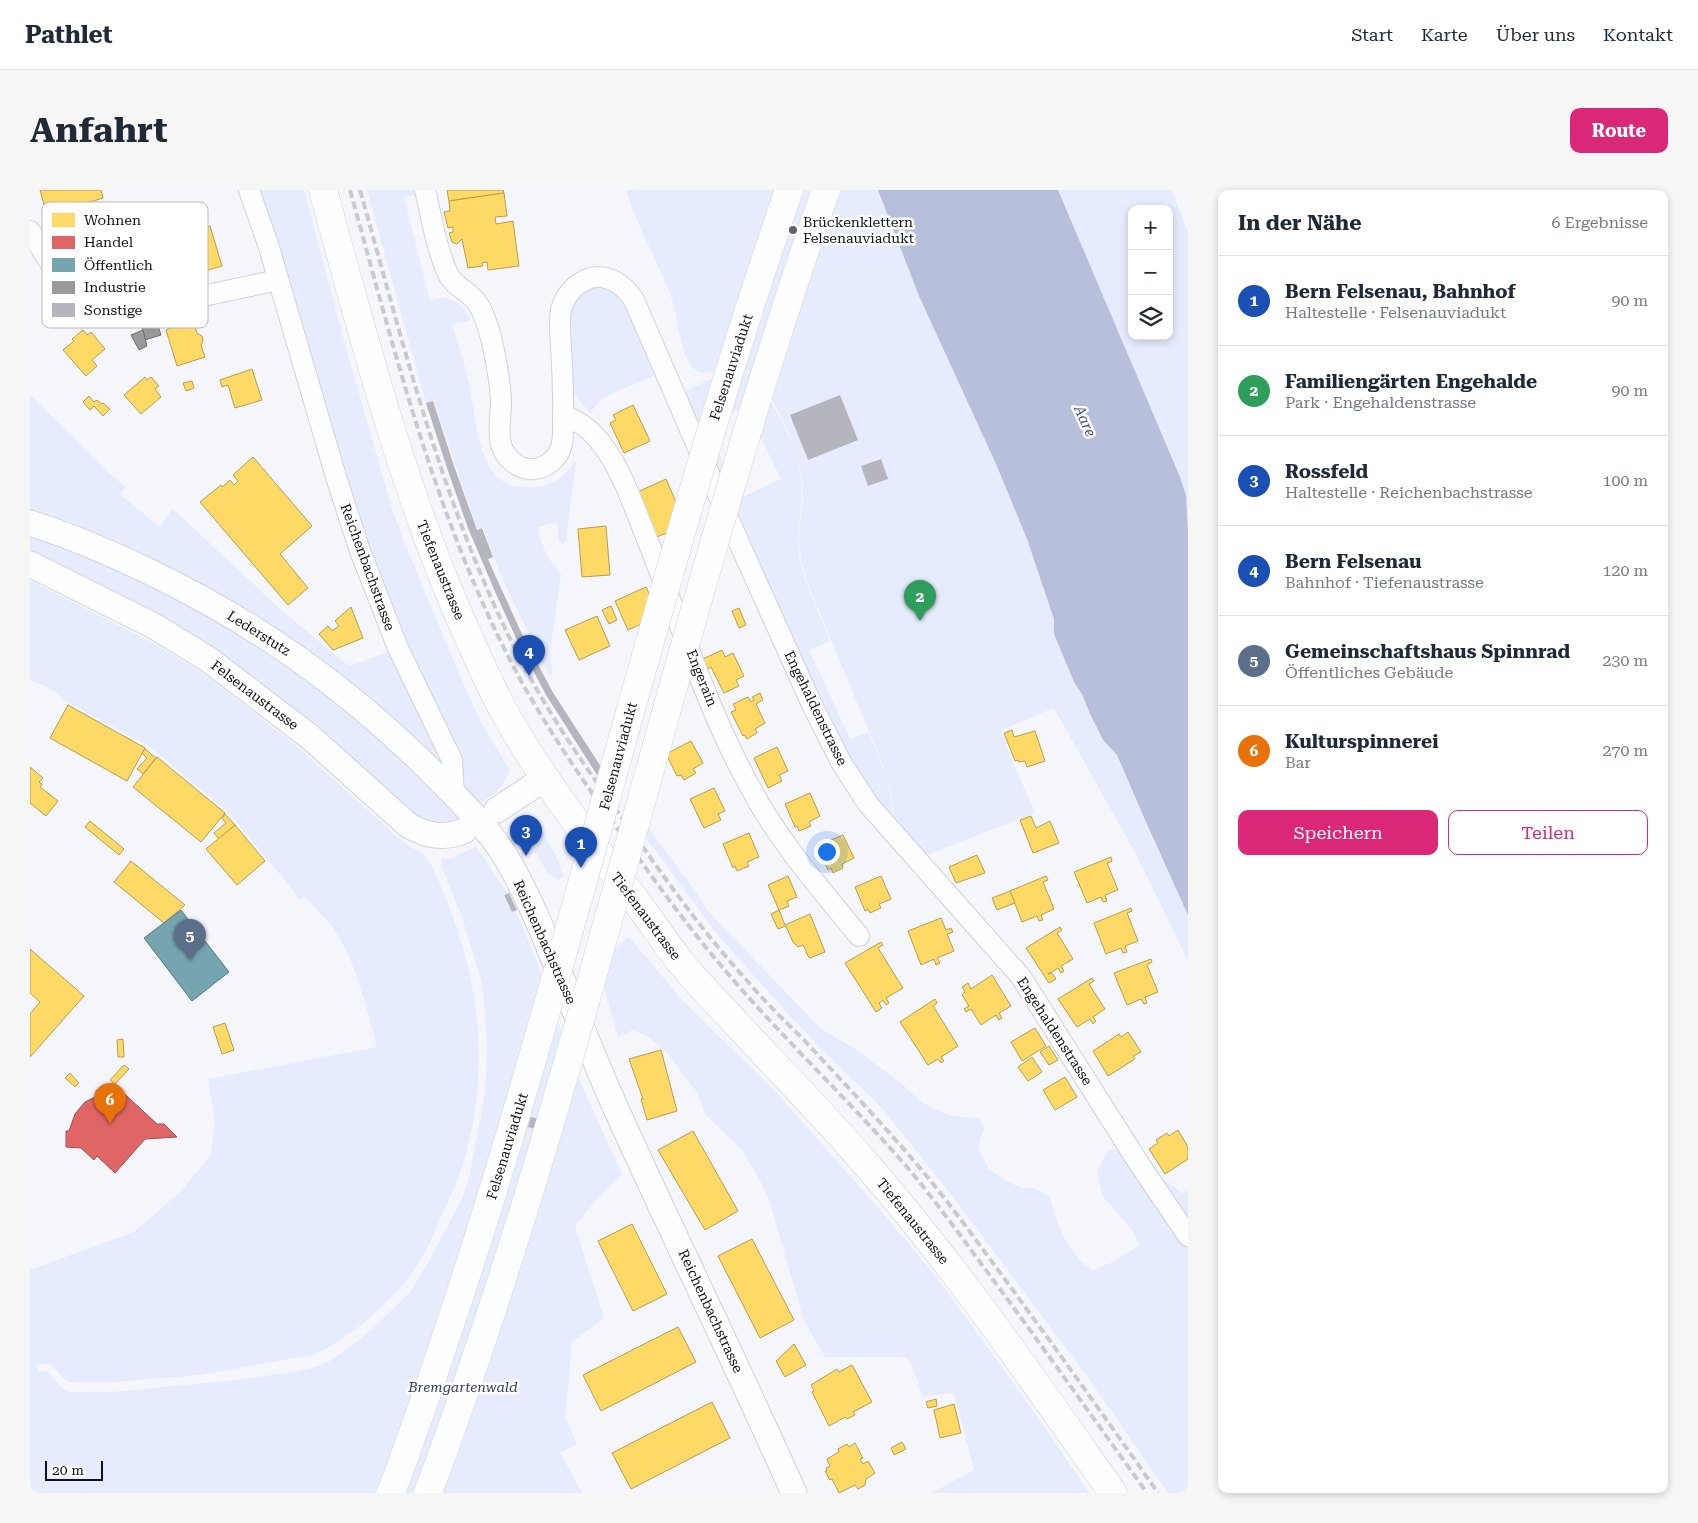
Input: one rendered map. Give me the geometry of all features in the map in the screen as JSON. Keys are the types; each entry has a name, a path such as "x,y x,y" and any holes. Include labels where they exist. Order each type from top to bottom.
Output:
{"main road":[{"name":"Tiefenaustrasse","path":"323,190 387,420 423,526 453,602 494,693 526,749 583,832 682,964 865,1162 915,1221 965,1286 1113,1493"},
{"name":"Felsenauviadukt","path":"391,1493 454,1317 497,1179 554,988 705,450 789,190"},
{"path":"428,1493 490,1317 532,1181 590,986 695,608 789,300 826,190"}],"street":[{"name":"Reichenbachstrasse","path":"249,190 268,244 337,480 369,576 398,648 452,760 454,795 500,849 530,902 617,1110 794,1493"},
{"name":"Engehaldenstrasse","path":"425,190 440,250 449,276 481,308 497,368 501,402 499,421 500,442 506,456 523,468 536,469 544,467 560,452 563,414 560,326 561,310 567,296 576,286 590,277 603,277 617,282 626,289 634,300 740,545 813,707 841,762 868,804 1022,977 1138,1162 1188,1236"},
{"path":"30,231 42,250"},
{"path":"208,295 278,280"},
{"name":"Engerain","path":"563,414 588,428 597,438 608,453 624,484 673,604 700,677 750,787 784,842 859,936"},
{"name":"Lederstutz","path":"30,524 128,561 178,585 271,639 342,690 411,751 454,795"},
{"name":"Felsenaustrasse","path":"30,564 152,625 208,659 310,737 408,824 420,832 433,836 453,835 464,831"},
{"path":"497,810 545,778"}],"green space":[{"path":"259,190 304,190 347,352 392,509 463,683 481,722 510,771 497,791 456,821 442,836 311,737 30,563 30,395 126,488 120,494 159,527 173,509 281,610 349,666 407,645 351,494"},
{"path":"367,190 424,190 425,192 404,197 430,301 443,298 452,300 463,308 470,320 452,325 467,377 481,446 487,461 495,473 506,482 520,487 537,487 558,480 576,461 566,541 563,544 559,542 557,522 538,527 546,552 561,574 550,652 551,675 548,673 501,576 483,527 477,529 434,401 426,403"},
{"path":"626,190 878,190 919,296 996,464 1027,539 1054,619 1055,634 1074,682 1082,694 1103,740 1117,755 1188,915 1188,961 1136,854 1054,708 1001,730 1035,813 926,855 892,819 892,798 883,765 806,579 799,544 803,490 798,461 788,431 774,403 752,372 736,369 710,373 694,369 690,365 683,349 669,290"},
{"path":"1058,190 1172,190 1188,232 1188,531 1186,495"},
{"path":"592,288 604,289 614,293 626,304 654,376 602,398 590,413 573,392 568,315 578,298"},
{"path":"742,369 756,377 793,445 802,489 798,538 799,556 805,580 830,641 809,650 850,739 868,732 889,786 892,808 891,818 841,762 684,392 725,372","holes":["745,406 781,479 741,498 706,426"]},
{"name":"Bremgartenwald","path":"30,580 145,639 201,671 299,748 395,835 410,847 422,853 442,889 466,958 477,1017 479,1047 475,1108 470,1138 458,1179 422,1258 412,1274 386,1303 363,1324 338,1342 312,1355 199,1375 113,1382 70,1382 64,1379 50,1364 35,1365 39,1372 47,1371 63,1389 69,1392 112,1392 236,1380 295,1372 332,1360 373,1328 411,1291 462,1199 469,1178 483,1105 487,1045 482,983 461,914 442,868 442,858 452,859 476,846 507,893 503,895 512,912 516,911 536,960 576,1073 622,1174 595,1201 575,1226 604,1318 572,1342 565,1418 577,1444 560,1453 582,1493 30,1493 30,1270 134,1232 182,1190 210,1156 215,1123 208,1079 377,1047 355,972 337,934 305,897 299,900 288,884 227,811 147,745 65,701 52,689 30,680"},
{"path":"627,799 709,912 819,1027 861,1053 903,1085 924,1104 951,1116 980,1118 984,1129 978,1147 989,1169 1021,1188 1035,1188 1050,1197 1065,1238 1077,1257 1093,1270 1111,1263 1140,1245 1131,1229 1102,1195 1097,1171 1108,1151 1125,1147 1188,1237 1188,1493 1168,1493 1092,1383 953,1197 881,1107 825,1053 716,933 625,809"},
{"path":"534,817 556,856 563,876 559,881 547,872 536,853 529,855 508,826 518,820"},
{"path":"629,937 683,1001 775,1091 937,1278 1034,1412 1089,1493 932,1493 974,1470 954,1393 922,1396 914,1369 906,1357 825,1357 804,1320 770,1203 760,1180 741,1149 705,1114 697,1092 668,1054 649,1037 633,1030 618,1037 597,962"},
{"path":"1163,1180 1181,1193 1188,1190 1188,1235 1154,1186"}],"water":[{"name":"Aare","path":"878,190 1058,190 1186,495 1188,531 1188,915 1117,755 1103,740 1082,694 1074,682 1054,634 1054,619 1027,539 996,464 919,296"}],"building: Wohnen":[{"path":"40,190 101,190 103,198 90,202 43,202"},
{"path":"447,190 503,190 504,193 449,201"},
{"path":"504,193 507,216 495,217 496,224 513,221 519,266 488,270 487,262 482,263 483,266 468,268 462,239 457,244 452,242 449,233 453,232 453,227 448,228 444,212 450,211 449,201"},
{"path":"210,226 222,266 208,270 208,227"},
{"path":"171,328 195,328 197,333 202,336 203,341 201,345 205,357 177,366 166,330"},
{"path":"83,330 87,335 91,332 105,349 92,360 97,366 86,376 63,350"},
{"path":"252,369 262,400 235,408 228,385 222,387 220,380"},
{"path":"145,377 147,380 151,377 159,386 155,389 161,397 141,414 124,395"},
{"path":"192,381 194,388 186,391 183,383"},
{"path":"89,396 94,402 97,400 110,409 103,416 94,406 90,410 83,402"},
{"path":"633,405 650,441 624,453 610,423 616,420 613,415"},
{"path":"253,457 312,526 280,554 308,588 288,605 200,502 230,480 234,485 238,481 233,475"},
{"path":"666,479 686,525 652,539 633,494"},
{"path":"606,526 610,575 582,577 578,529"},
{"path":"646,587 659,616 628,630 615,601"},
{"path":"611,606 617,620 609,624 602,610"},
{"path":"351,607 363,638 333,650 319,634 328,626 332,631 339,626 335,621"},
{"path":"739,608 746,625 739,628 732,611"},
{"path":"597,616 610,646 579,660 565,630"},
{"path":"722,650 725,657 733,653 744,676 736,680 739,686 724,693 711,667 708,669 703,659"},
{"path":"760,693 763,700 756,704 765,723 755,729 757,733 747,739 743,736 731,712 736,710 733,704 748,697 751,702 754,700 752,697"},
{"path":"68,705 145,748 127,781 50,738"},
{"path":"1012,730 1014,737 1035,731 1045,761 1027,767 1025,761 1015,761 1004,733"},
{"path":"691,741 703,763 693,769 696,773 684,780 681,775 677,776 666,754"},
{"path":"777,747 788,771 779,775 782,781 768,788 754,758"},
{"path":"145,749 156,758 143,774 137,769 147,758 142,753"},
{"path":"157,757 225,813 201,842 133,787"},
{"path":"30,767 43,778 39,782 42,784 40,787 58,801 46,816 30,803"},
{"path":"714,788 725,811 718,814 721,820 704,828 690,799"},
{"path":"810,793 820,816 809,822 811,826 799,831 797,826 795,827 785,804"},
{"path":"225,814 235,825 219,839 214,833 226,823 222,818"},
{"path":"1031,816 1036,828 1050,821 1059,843 1033,853 1020,820"},
{"path":"90,821 124,849 119,855 85,827"},
{"path":"235,825 265,861 237,885 206,849"},
{"path":"749,833 759,857 747,862 749,866 737,871 735,866 733,868 723,844"},
{"path":"843,835 854,858 842,864 843,868 833,873 831,868 828,870 817,846"},
{"path":"977,855 985,873 956,883 949,867"},
{"path":"1111,857 1112,861 1107,863 1118,890 1105,895 1107,901 1103,902 1101,897 1087,903 1074,872"},
{"path":"131,861 185,905 164,923 114,882"},
{"path":"788,876 797,897 787,901 789,906 779,910 768,885"},
{"path":"881,876 891,899 879,904 881,908 870,913 868,909 865,911 855,887"},
{"path":"1046,876 1048,880 1043,882 1054,909 1041,915 1043,920 1039,921 1037,916 1022,922 1010,891"},
{"path":"1010,891 1015,903 997,910 992,898"},
{"path":"1131,908 1132,911 1127,913 1138,941 1125,946 1127,952 1123,953 1121,948 1106,954 1094,923"},
{"path":"779,910 785,925 810,914 825,952 810,958 803,945 798,947 793,942 786,926 778,929 771,914"},
{"path":"941,918 946,930 951,928 953,932 947,934 954,951 937,958 940,963 936,965 934,959 921,965 908,931"},
{"path":"1060,927 1062,930 1057,933 1073,959 1061,966 1064,971 1061,973 1058,968 1048,974 1052,973 1056,979 1049,983 1026,948"},
{"path":"881,942 883,945 878,948 903,988 886,998 889,1003 886,1005 883,1000 879,1003 882,1008 876,1012 845,963"},
{"path":"30,949 84,996 30,1057 30,1014 40,1002 30,993"},
{"path":"1151,959 1152,962 1147,965 1158,992 1145,997 1147,1003 1144,1004 1141,999 1127,1005 1114,973"},
{"path":"992,975 1011,1006 999,1013 1002,1018 999,1020 996,1015 981,1025 971,1009 966,1012 964,1009 969,1006 962,995 965,992 962,987 968,983 971,989"},
{"path":"1092,978 1094,981 1089,984 1105,1009 1093,1017 1096,1021 1093,1024 1090,1019 1077,1027 1058,999"},
{"path":"935,999 937,1003 933,1006 958,1046 941,1057 944,1061 941,1063 938,1059 928,1065 900,1022"},
{"path":"225,1023 234,1050 222,1054 213,1027"},
{"path":"1035,1028 1046,1046 1022,1061 1011,1042"},
{"path":"1128,1032 1141,1052 1133,1056 1135,1059 1108,1076 1093,1051 1119,1034 1121,1037"},
{"path":"123,1039 124,1057 118,1057 117,1040"},
{"path":"1049,1046 1058,1060 1049,1065 1040,1052"},
{"path":"661,1050 677,1111 647,1120 641,1099 643,1099 629,1059"},
{"path":"1032,1057 1042,1072 1028,1081 1018,1067"},
{"path":"124,1065 129,1069 115,1084 110,1080"},
{"path":"70,1073 79,1083 75,1087 65,1078"},
{"path":"1065,1077 1077,1097 1055,1110 1043,1090"},
{"path":"1178,1130 1188,1147 1188,1159 1165,1174 1149,1149 1158,1143 1156,1140 1167,1133 1169,1136"},
{"path":"693,1131 738,1211 705,1230 658,1150"},
{"path":"632,1224 667,1294 633,1311 598,1241"},
{"path":"752,1239 794,1320 760,1338 718,1256"},
{"path":"678,1327 696,1362 601,1411 583,1375"},
{"path":"794,1344 806,1365 785,1377 776,1361"},
{"path":"852,1365 872,1402 853,1412 855,1415 847,1419 845,1417 829,1426 812,1392 814,1391 811,1385 837,1369 839,1372"},
{"path":"936,1399 937,1406 928,1408 926,1402"},
{"path":"712,1402 730,1438 631,1489 612,1453"},
{"path":"954,1404 961,1433 940,1438 934,1410"},
{"path":"902,1442 906,1449 894,1455 891,1448"},
{"path":"855,1443 863,1458 860,1459 863,1464 868,1461 875,1473 866,1479 865,1485 858,1489 855,1485 839,1493 832,1479 830,1480 825,1471 830,1466 827,1459 839,1452 838,1449 847,1444 849,1447"}],"building: Handel":[{"path":"116,1086 157,1124 164,1124 177,1137 145,1139 115,1173 97,1156 94,1160 81,1148 66,1147 66,1131 69,1131 75,1114 85,1102 97,1096 96,1091"}],"building: Öffentlich":[{"path":"181,910 229,972 192,1001 144,938"}],"building: Industrie":[{"path":"142,328 159,328 161,335 145,340"},
{"path":"143,330 147,346 139,350 131,335"}],"building: Sonstige":[{"path":"840,395 858,440 808,460 790,415"},
{"path":"433,401 477,530 482,528 493,557 488,559 495,575 522,634 552,691 603,770 597,775 546,695 516,638 496,594 468,528 447,468 426,403"},
{"path":"881,459 888,479 868,486 861,466"},
{"path":"509,893 517,910 512,912 504,895"},
{"path":"531,1117 538,1119 535,1129 528,1127"}],"railway":[{"path":"350,190 403,381 444,507 468,569 495,629 525,688 561,748 655,881 712,955 919,1181 1016,1311 1147,1493"},
{"path":"360,190 413,378 453,502 476,563 502,623 532,681 555,719 659,870 718,947 763,999 804,1040 887,1130 949,1204 1158,1493"}],"place":[{"name":"Brückenklettern Felsenauviadukt","path":"793,230"},
{"name":"Familiengärten Engehalde","path":"920,621"},
{"name":"Bern Felsenau","path":"529,676"},
{"name":"Rossfeld","path":"526,856"},
{"name":"Bern Felsenau, Bahnhof","path":"581,868"},
{"name":"Gemeinschaftshaus Spinnrad","path":"190,960"},
{"name":"Kulturspinnerei","path":"110,1124"}]}
